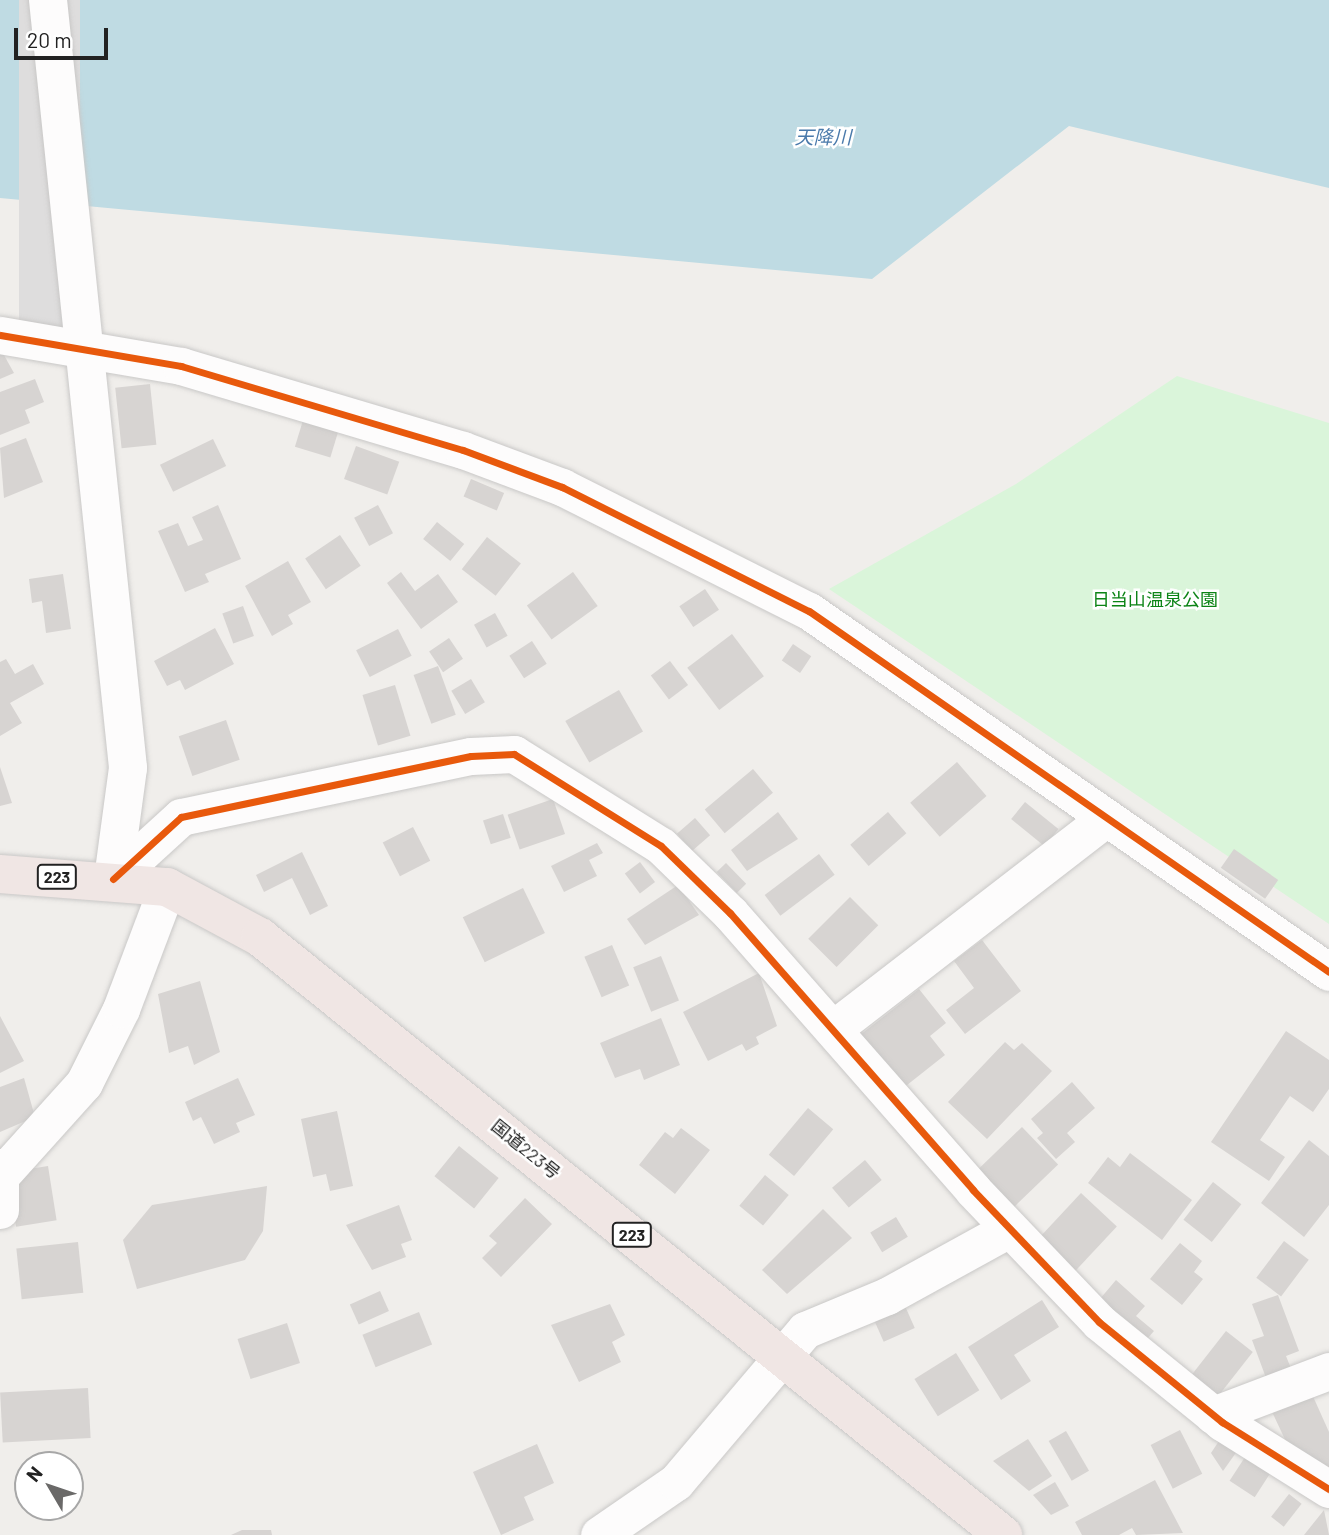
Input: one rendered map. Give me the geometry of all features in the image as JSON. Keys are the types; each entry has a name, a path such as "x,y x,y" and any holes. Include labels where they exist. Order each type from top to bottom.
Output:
{"highway":[{"name":"国道223号","path":"0,874 113,878 167,887 260,937 1003,1535"}],"street":[{"path":"48,0 79,340 128,768 113,878"},
{"path":"0,335 79,340 181,366 562,487 809,611 1329,972"},
{"path":"113,878 181,817 471,756 514,754 661,845 833,1029 1009,1229 1099,1322 1213,1415 1329,1489"},
{"path":"833,1029 1105,818"},
{"path":"0,1210 2,1170 83,1083 121,1009 167,887"},
{"path":"599,1535 676,1482 805,1330 887,1296 1009,1229"},
{"path":"1213,1415 1329,1371"}],"green space":[{"name":"日当山温泉公園","path":"1177,376 1329,423 1329,924 829,589 1016,484"}],"water":[{"name":"天降川","path":"0,0 1329,0 1329,188 1069,126 872,279 0,198"}],"pier":[{"path":"19,0 80,0 80,334 19,334"}],"building":[{"path":"0,348 14,373 0,379"},
{"path":"35,379 44,402 25,410 30,423 0,435 0,392"},
{"path":"150,384 156,445 122,448 115,388"},
{"path":"304,417 339,428 330,457 295,447"},
{"path":"26,438 43,482 4,498 0,448"},
{"path":"213,439 226,466 173,492 160,465"},
{"path":"356,446 399,462 387,495 344,479"},
{"path":"471,479 504,493 497,511 464,496"},
{"path":"218,505 241,559 205,574 209,582 185,592 158,531 178,523 188,546 203,540 192,517"},
{"path":"378,505 393,533 369,546 354,518"},
{"path":"437,522 464,544 450,561 423,539"},
{"path":"340,535 361,566 326,589 305,558"},
{"path":"487,537 521,563 496,596 462,569"},
{"path":"288,561 311,602 288,615 293,624 272,636 245,586"},
{"path":"401,572 415,591 438,574 458,602 421,629 387,583"},
{"path":"573,572 598,606 552,639 527,606"},
{"path":"63,574 71,629 46,633 42,601 32,603 29,579"},
{"path":"705,589 719,610 693,627 679,606"},
{"path":"243,606 254,636 233,644 222,614"},
{"path":"495,613 508,636 487,647 474,625"},
{"path":"215,628 234,664 185,690 180,680 167,686 154,661"},
{"path":"398,629 412,656 370,677 356,650"},
{"path":"732,634 764,676 719,710 687,668"},
{"path":"449,638 463,659 443,672 429,651"},
{"path":"532,641 547,664 524,678 509,656"},
{"path":"793,644 811,656 800,673 782,661"},
{"path":"6,659 15,674 33,664 44,684 10,703 22,723 0,736 0,662"},
{"path":"670,661 688,685 669,699 651,675"},
{"path":"438,666 456,715 431,724 414,675"},
{"path":"471,679 485,702 465,714 451,691"},
{"path":"395,685 410,736 378,746 362,695"},
{"path":"619,690 643,732 589,763 565,721"},
{"path":"226,720 240,760 192,776 179,736"},
{"path":"957,762 987,796 940,837 910,803"},
{"path":"0,767 12,803 0,806"},
{"path":"753,769 773,793 725,833 705,809"},
{"path":"553,799 565,834 520,850 508,815"},
{"path":"1025,802 1058,829 1045,846 1011,819"},
{"path":"778,812 798,839 747,871 731,850"},
{"path":"888,812 906,833 869,866 850,845"},
{"path":"503,814 511,838 491,844 483,820"},
{"path":"695,818 710,835 692,851 677,834"},
{"path":"413,827 430,861 400,876 383,842"},
{"path":"597,843 603,853 589,860 597,876 564,892 551,866"},
{"path":"1234,849 1278,880 1265,899 1221,868"},
{"path":"302,852 328,906 310,915 292,878 264,892 256,875"},
{"path":"819,854 835,875 780,916 765,895"},
{"path":"640,862 655,882 640,893 625,873"},
{"path":"726,863 746,884 737,893 717,872"},
{"path":"678,885 699,915 645,945 627,919"},
{"path":"523,888 545,933 485,962 463,917"},
{"path":"850,897 878,925 837,967 808,939"},
{"path":"982,940 1021,991 965,1034 946,1010 974,988 954,961"},
{"path":"612,945 629,986 602,997 584,957"},
{"path":"661,956 679,1001 651,1012 633,967"},
{"path":"759,973 777,1026 756,1037 759,1044 746,1051 742,1044 708,1061 683,1012"},
{"path":"200,981 220,1052 194,1065 188,1046 169,1053 158,994"},
{"path":"919,989 946,1023 930,1036 945,1055 902,1089 860,1035"},
{"path":"0,1016 24,1061 0,1073"},
{"path":"661,1018 680,1065 644,1080 640,1069 615,1078 600,1043"},
{"path":"1286,1031 1329,1060 1329,1089 1313,1112 1290,1096 1260,1140 1285,1157 1269,1181 1211,1142"},
{"path":"1005,1042 1014,1050 1022,1043 1052,1071 987,1139 948,1102"},
{"path":"24,1078 35,1117 0,1132 0,1087"},
{"path":"238,1078 255,1115 236,1123 240,1132 214,1144 201,1117 193,1121 185,1102"},
{"path":"1072,1082 1095,1108 1067,1133 1075,1142 1056,1159 1037,1138 1043,1133 1031,1119"},
{"path":"808,1108 833,1129 794,1176 769,1155"},
{"path":"337,1111 353,1186 330,1191 326,1174 313,1177 301,1119"},
{"path":"1022,1127 1058,1164 1013,1208 977,1171"},
{"path":"681,1128 710,1150 675,1194 639,1165 665,1132 673,1138"},
{"path":"1309,1140 1329,1156 1329,1205 1304,1237 1261,1203"},
{"path":"459,1146 499,1178 474,1208 434,1176"},
{"path":"1130,1153 1192,1200 1162,1240 1088,1183 1108,1157 1120,1167"},
{"path":"865,1160 882,1180 849,1208 832,1188"},
{"path":"48,1166 57,1220 16,1227 8,1172"},
{"path":"765,1175 789,1195 763,1226 739,1206"},
{"path":"1213,1182 1241,1204 1212,1242 1183,1220"},
{"path":"267,1186 263,1231 245,1260 137,1289 123,1240 152,1205"},
{"path":"1081,1193 1117,1226 1071,1275 1035,1242"},
{"path":"525,1198 552,1224 501,1277 482,1258 497,1243 489,1236"},
{"path":"399,1205 412,1240 401,1244 406,1257 372,1270 346,1225"},
{"path":"823,1209 852,1238 787,1294 762,1270"},
{"path":"896,1217 908,1237 882,1252 870,1232"},
{"path":"1284,1241 1309,1260 1281,1296 1256,1278"},
{"path":"78,1242 83,1293 22,1299 16,1248"},
{"path":"1180,1243 1202,1261 1194,1272 1203,1279 1182,1305 1150,1279"},
{"path":"1116,1280 1145,1306 1136,1316 1154,1331 1140,1347 1094,1306"},
{"path":"380,1291 389,1311 359,1325 350,1304"},
{"path":"1278,1295 1299,1351 1286,1356 1294,1376 1269,1386 1252,1340 1264,1336 1252,1304"},
{"path":"1042,1300 1059,1327 1014,1355 1031,1381 1001,1400 968,1347"},
{"path":"610,1304 625,1335 612,1342 621,1362 579,1382 551,1325"},
{"path":"905,1306 915,1328 884,1342 874,1320"},
{"path":"419,1312 432,1344 376,1367 362,1335"},
{"path":"287,1323 300,1363 251,1379 238,1339"},
{"path":"1226,1331 1253,1352 1215,1401 1188,1380"},
{"path":"956,1353 979,1390 938,1416 914,1379"},
{"path":"1307,1383 1329,1432 1329,1483 1289,1448 1267,1401"},
{"path":"88,1388 91,1438 3,1443 0,1393"},
{"path":"1180,1430 1202,1474 1173,1489 1151,1445"},
{"path":"1066,1431 1089,1471 1072,1481 1049,1441"},
{"path":"1223,1435 1240,1447 1223,1471 1211,1453"},
{"path":"1028,1439 1052,1476 1029,1491 993,1461"},
{"path":"537,1444 554,1483 524,1497 534,1520 501,1535 473,1472"},
{"path":"1247,1454 1272,1470 1255,1497 1230,1481"},
{"path":"1155,1480 1183,1533 1136,1535 1132,1528 1119,1535 1082,1535 1075,1522"},
{"path":"1055,1482 1069,1506 1051,1515 1033,1495"},
{"path":"1289,1494 1302,1504 1284,1527 1271,1517"},
{"path":"1324,1510 1329,1535 1304,1535"},
{"path":"242,1530 271,1530 272,1535 231,1535"}],"cycle path":[{"path":"0,335 181,366 463,450 562,487 809,611 1329,972"},
{"path":"113,879 181,817 471,756 514,754 661,846 730,913 973,1190 1099,1322 1222,1422 1329,1489"}]}
